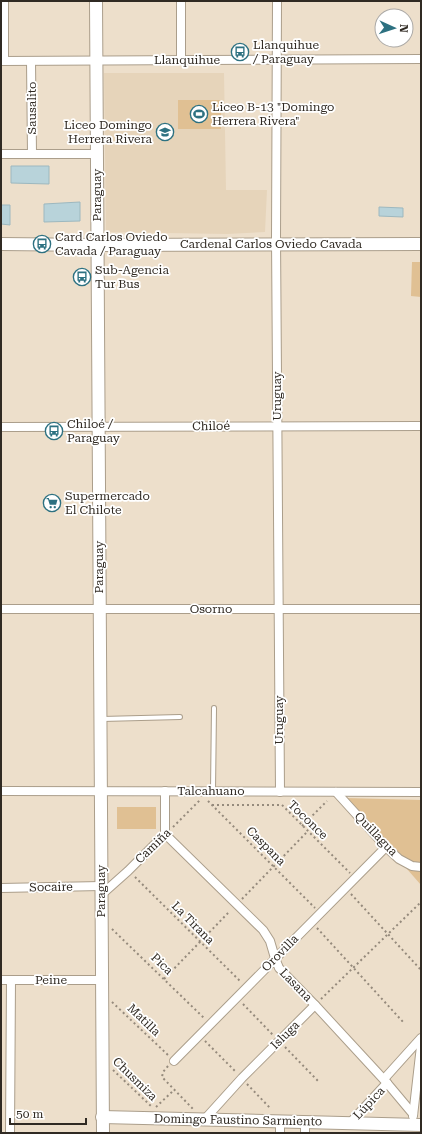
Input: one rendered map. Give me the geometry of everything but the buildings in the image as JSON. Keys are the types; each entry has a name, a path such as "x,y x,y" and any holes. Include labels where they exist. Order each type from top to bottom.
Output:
{"street":[{"path":"3,61 4,1"},
{"name":"Paraguay","path":"96,1 103,1133"},
{"path":"181,1 181,60"},
{"name":"Uruguay","path":"277,1 276,244 280,792"},
{"name":"Llanquihue","path":"3,61 421,59"},
{"name":"Sausalito","path":"31,61 32,154"},
{"path":"1,154 97,154"},
{"name":"Cardenal Carlos Oviedo Cavada","path":"1,244 421,244"},
{"name":"Chiloé","path":"1,427 99,428 421,426"},
{"name":"Osorno","path":"1,609 421,609"},
{"name":"Talcahuano","path":"1,791 421,792"},
{"path":"165,791 165,834"},
{"name":"Quillagua","path":"336,792 386,847 405,863 421,867"},
{"name":"Camiña","path":"101,890 128,871 165,834"},
{"name":"Lasana","path":"165,834 263,930 270,941 279,968 386,1081 416,1121"},
{"name":"Orovilla","path":"174,1060 386,847"},
{"name":"Socaire","path":"1,888 101,890"},
{"name":"Peine","path":"1,980 101,986"},
{"path":"10,1133 11,980"},
{"name":"Isluga","path":"204,1120 242,1078 315,1005"},
{"name":"Lúpica","path":"350,1123 421,1038"},
{"path":"416,1121 421,1046"},
{"name":"Domingo Faustino Sarmiento","path":"102,1117 204,1120 280,1127 416,1121"}],"lane":[{"path":"213,792 214,708"},
{"path":"100,719 180,717"}],"path":[{"path":"302,826 336,792"},
{"name":"Camiña","path":"165,834 204,797"},
{"name":"Caspana","path":"204,797 320,913"},
{"name":"Toconce","path":"212,805 282,805 355,878"},
{"name":"La Tirana","path":"128,871 246,987"},
{"path":"345,888 421,970"},
{"path":"315,1005 421,902"},
{"name":"Pica","path":"101,918 210,1023"},
{"path":"311,922 404,1023"},
{"name":"Matilla","path":"101,986 174,1060"},
{"name":"Chusmiza","path":"102,1059 154,1109 174,1090"},
{"path":"162,1075 174,1090 204,1120"}],"shaded area":[{"name":"Liceo Domingo Herrera Rivera","path":"104,73 224,73 226,190 267,190 265,232 227,234 106,232"},
{"name":"Liceo B-13 \"Domingo Herrera Rivera\"","path":"178,100 221,100 221,129 178,129"},
{"path":"412,262 421,262 421,297 411,296"},
{"path":"345,798 421,800 421,885"},
{"path":"117,807 156,807 156,829 117,829"}],"place":[{"name":"Llanquihue / Paraguay","path":"240,52"},
{"name":"Liceo B-13 \"Domingo Herrera Rivera\"","path":"199,114"},
{"name":"Liceo Domingo Herrera Rivera","path":"165,132"},
{"name":"Card Carlos Oviedo Cavada / Paraguay","path":"42,244"},
{"name":"Sub-Agencia Tur Bus","path":"82,277"},
{"name":"Chiloé / Paraguay","path":"54,431"},
{"name":"Supermercado El Chilote","path":"52,503"}]}
